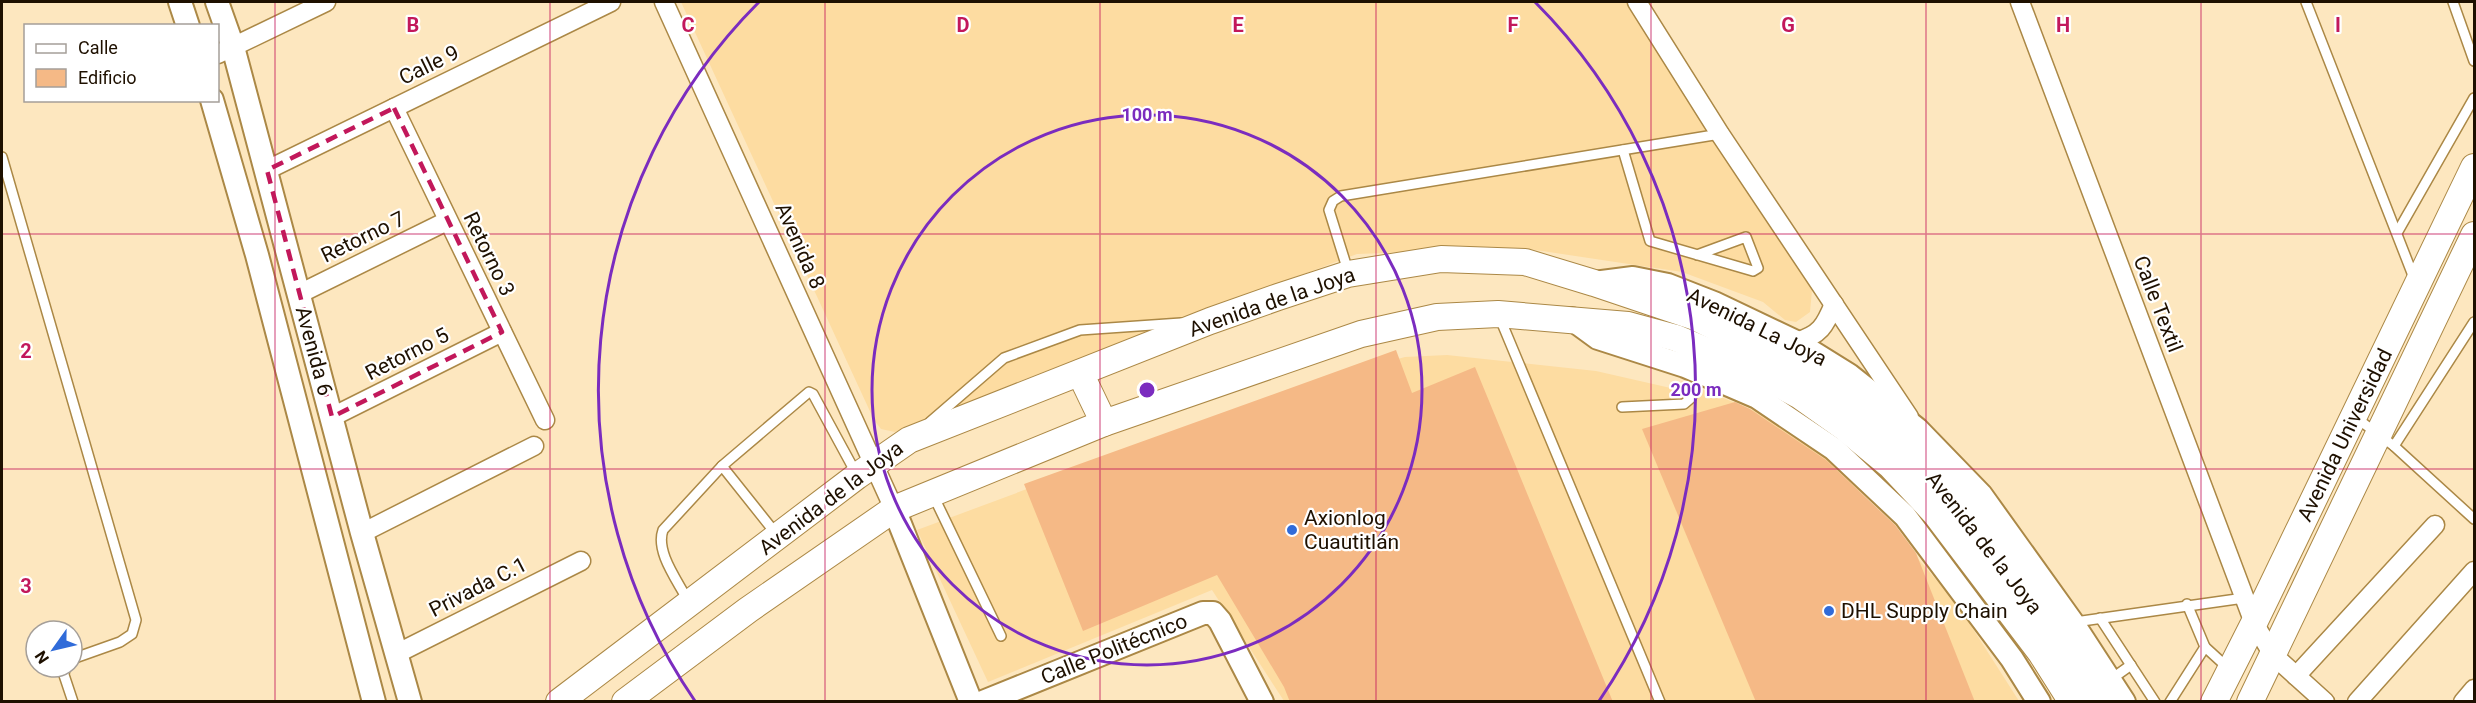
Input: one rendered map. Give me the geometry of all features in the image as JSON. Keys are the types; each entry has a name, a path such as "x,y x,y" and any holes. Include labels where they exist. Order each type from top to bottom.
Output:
{"main road":[{"name":"Avenida Universidad","path":"2214,702 2475,167"},
{"name":"Avenida Universidad","path":"2250,702 2387,440 2475,235"},
{"name":"Avenida de la Joya","path":"559,702 865,470 909,440 1210,321 1348,274 1441,260 1525,262 1594,283 1695,317 1780,359 1828,387 1878,424 1923,464 1965,511 2057,636 2104,691"},
{"name":"Avenida de la Joya","path":"625,702 748,610 894,509 1104,423 1360,334 1437,317 1498,314 1628,325 1676,338 1755,371 1800,396 1845,428 1891,466 1942,522 2042,653 2072,702"},
{"path":"1080,373 1104,423"}],"street":[{"path":"180,2 187,24"},
{"name":"Avenida 6","path":"217,2 225,50 267,170 362,533 410,702"},
{"path":"225,50 326,2"},
{"name":"Calle 9","path":"267,170 611,2"},
{"name":"Avenida 8","path":"664,2 856,426 865,470 894,509"},
{"path":"1637,2 1720,134 1917,429"},
{"name":"Calle Textil","path":"2020,2 2254,623 2273,655 2325,702"},
{"name":"Avenida 6","path":"213,102 257,255 374,702"},
{"name":"Retorno 3","path":"394,108 545,420"},
{"name":"Retorno 7","path":"299,294 447,221"},
{"name":"Avenida La Joya","path":"1594,283 1633,278 1668,285 1714,303 1796,342 1849,375 1917,429 1981,495 2072,622 2104,691 2124,702"},
{"path":"1796,342 1812,338 1822,329 1834,304"},
{"path":"1572,320 1598,338 1702,374 1757,397 1834,449 1905,516 2012,659 2039,702"},
{"name":"Retorno 5","path":"332,417 502,332"},
{"path":"362,533 534,446"},
{"path":"894,509 970,702"},
{"path":"2296,676 2435,525"},
{"name":"Privada C.1","path":"396,654 581,561"},
{"path":"2356,702 2475,571"},
{"name":"Calle Politécnico","path":"983,702 1203,613 1213,613 1220,621 1262,702"},
{"path":"2463,702 2475,689"}],"lane":[{"path":"2306,2 2418,285"},
{"path":"2453,2 2475,61"},
{"path":"2397,233 2475,98"},
{"path":"1348,274 1329,210 1333,201 1341,196 1720,134"},
{"path":"1623,150 1650,241 1697,255 1753,271 1758,268 1746,237 1697,255"},
{"path":"2,156 135,620 132,634 120,642 84,655"},
{"path":"1498,314 1660,702"},
{"path":"909,440 1004,358 1080,330 1210,321"},
{"path":"2387,440 2475,322"},
{"path":"1622,407 1684,404 1691,398 1702,374"},
{"path":"689,603 662,549 660,539 663,530 722,466 809,392 813,394 837,438 865,470"},
{"path":"2353,416 2387,440 2475,519"},
{"path":"837,438 856,426"},
{"path":"722,466 778,537"},
{"path":"932,493 1002,636"},
{"path":"2072,622 2187,604 2244,598"},
{"path":"2187,604 2205,646 2229,670"},
{"path":"2100,618 2155,702"},
{"path":"2170,702 2205,646"},
{"path":"2104,691 2131,665"},
{"path":"65,679 74,702"}],"highlighted area":[{"path":"394,108 502,332 332,417 267,170"}],"shaded area":[{"path":"681,2 1630,2 1812,290 1810,312 1796,322 1785,320 1763,302 1682,272 1522,248 1357,254 1028,378 895,432 881,429 874,420"},
{"path":"1447,355 1596,371 1675,389 1682,381 1767,416 1842,471 1957,604 2019,701 1284,701 1212,590 988,682 917,530 1317,381 1405,357"}],"building":[{"name":"Axionlog Cuautitlán","path":"1396,350 1412,393 1475,367 1613,702 1290,702 1284,687 1217,575 1083,631 1024,484"},
{"name":"DHL Supply Chain","path":"1735,402 1750,409 1826,460 1895,525 1916,553 1975,702 1756,702 1642,429"}],"place":[{"name":"Axionlog Cuautitlán","path":"1292,530"},
{"name":"DHL Supply Chain","path":"1829,611"}]}
